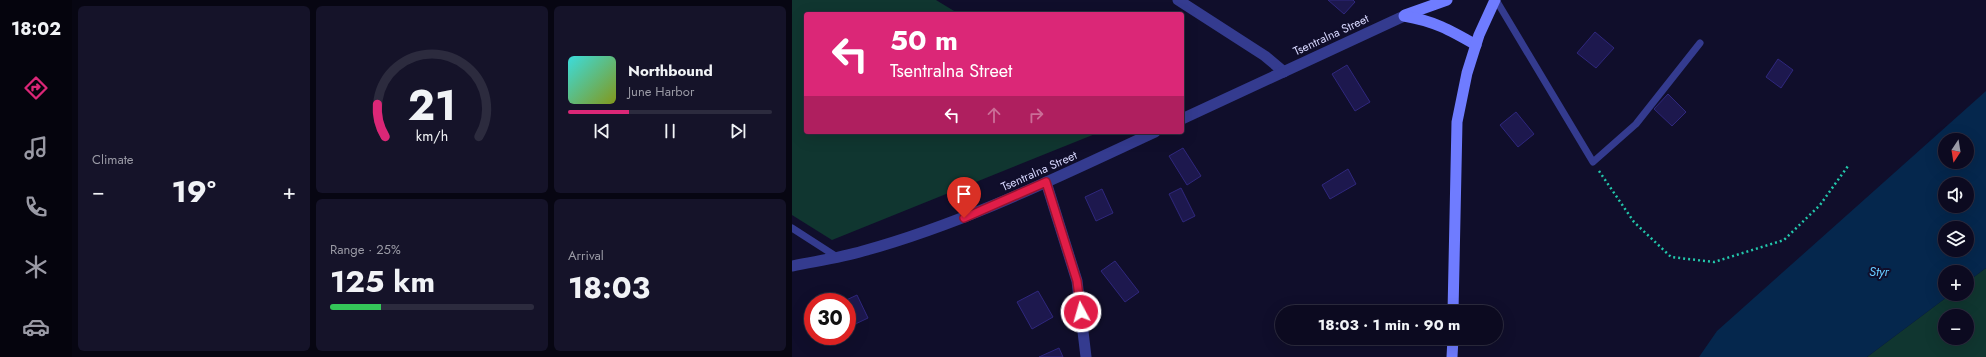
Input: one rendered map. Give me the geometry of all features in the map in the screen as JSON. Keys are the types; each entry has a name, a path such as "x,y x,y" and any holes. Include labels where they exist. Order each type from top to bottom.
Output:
{"main road":[{"path":"1404,16 1447,0"},
{"path":"1453,305 1457,189 1457,122 1467,73 1476,45 1495,0"},
{"path":"1404,16 1426,19 1447,28 1476,45"},
{"path":"1452,345 1452,357"}],"street":[{"path":"1178,0 1265,56 1284,72"},
{"name":"Tsentralna Street","path":"1184,119 1404,16"},
{"name":"Tsentralna Street","path":"792,266 863,252 964,218 1151,134"},
{"path":"1046,182 1077,281 1086,357"}],"lane":[{"path":"1495,0 1593,162 1636,124 1700,43"},
{"path":"792,228 837,257"}],"path":[{"path":"1593,162 1634,222 1671,257 1714,262 1784,240 1820,205 1848,166"}],"green space":[{"path":"792,0 936,0 956,12 804,12 804,134 1095,134 832,240 792,215"},
{"path":"1986,268 1986,357 1867,357 1942,301 1974,301 1974,277"}],"water":[{"name":"Styr","path":"1986,91 1986,268 1974,277 1974,265 1938,265 1938,301 1942,301 1867,357 1699,357 1717,331 1938,134 1938,169 1974,169 1974,133 1939,133"}],"building":[{"path":"1328,0 1353,0 1355,2 1344,14"},
{"path":"1595,32 1614,48 1596,68 1577,53"},
{"path":"1778,59 1793,70 1781,88 1766,77"},
{"path":"1347,65 1370,102 1355,111 1332,74"},
{"path":"1668,94 1686,112 1672,126 1654,109"},
{"path":"1516,112 1534,134 1518,147 1500,125"},
{"path":"1183,148 1201,176 1187,185 1169,156"},
{"path":"1348,169 1356,184 1330,199 1322,185"},
{"path":"1181,188 1195,216 1183,222 1169,194"},
{"path":"1102,189 1113,213 1096,221 1085,197"},
{"path":"1115,261 1139,292 1125,302 1101,271"},
{"path":"1038,291 1053,317 1032,329 1017,302"},
{"path":"856,295 868,318 856,324"},
{"path":"1059,348 1063,357 1039,357"}],"route":[{"path":"964,218 1046,182 1077,281 1081,312"}]}
